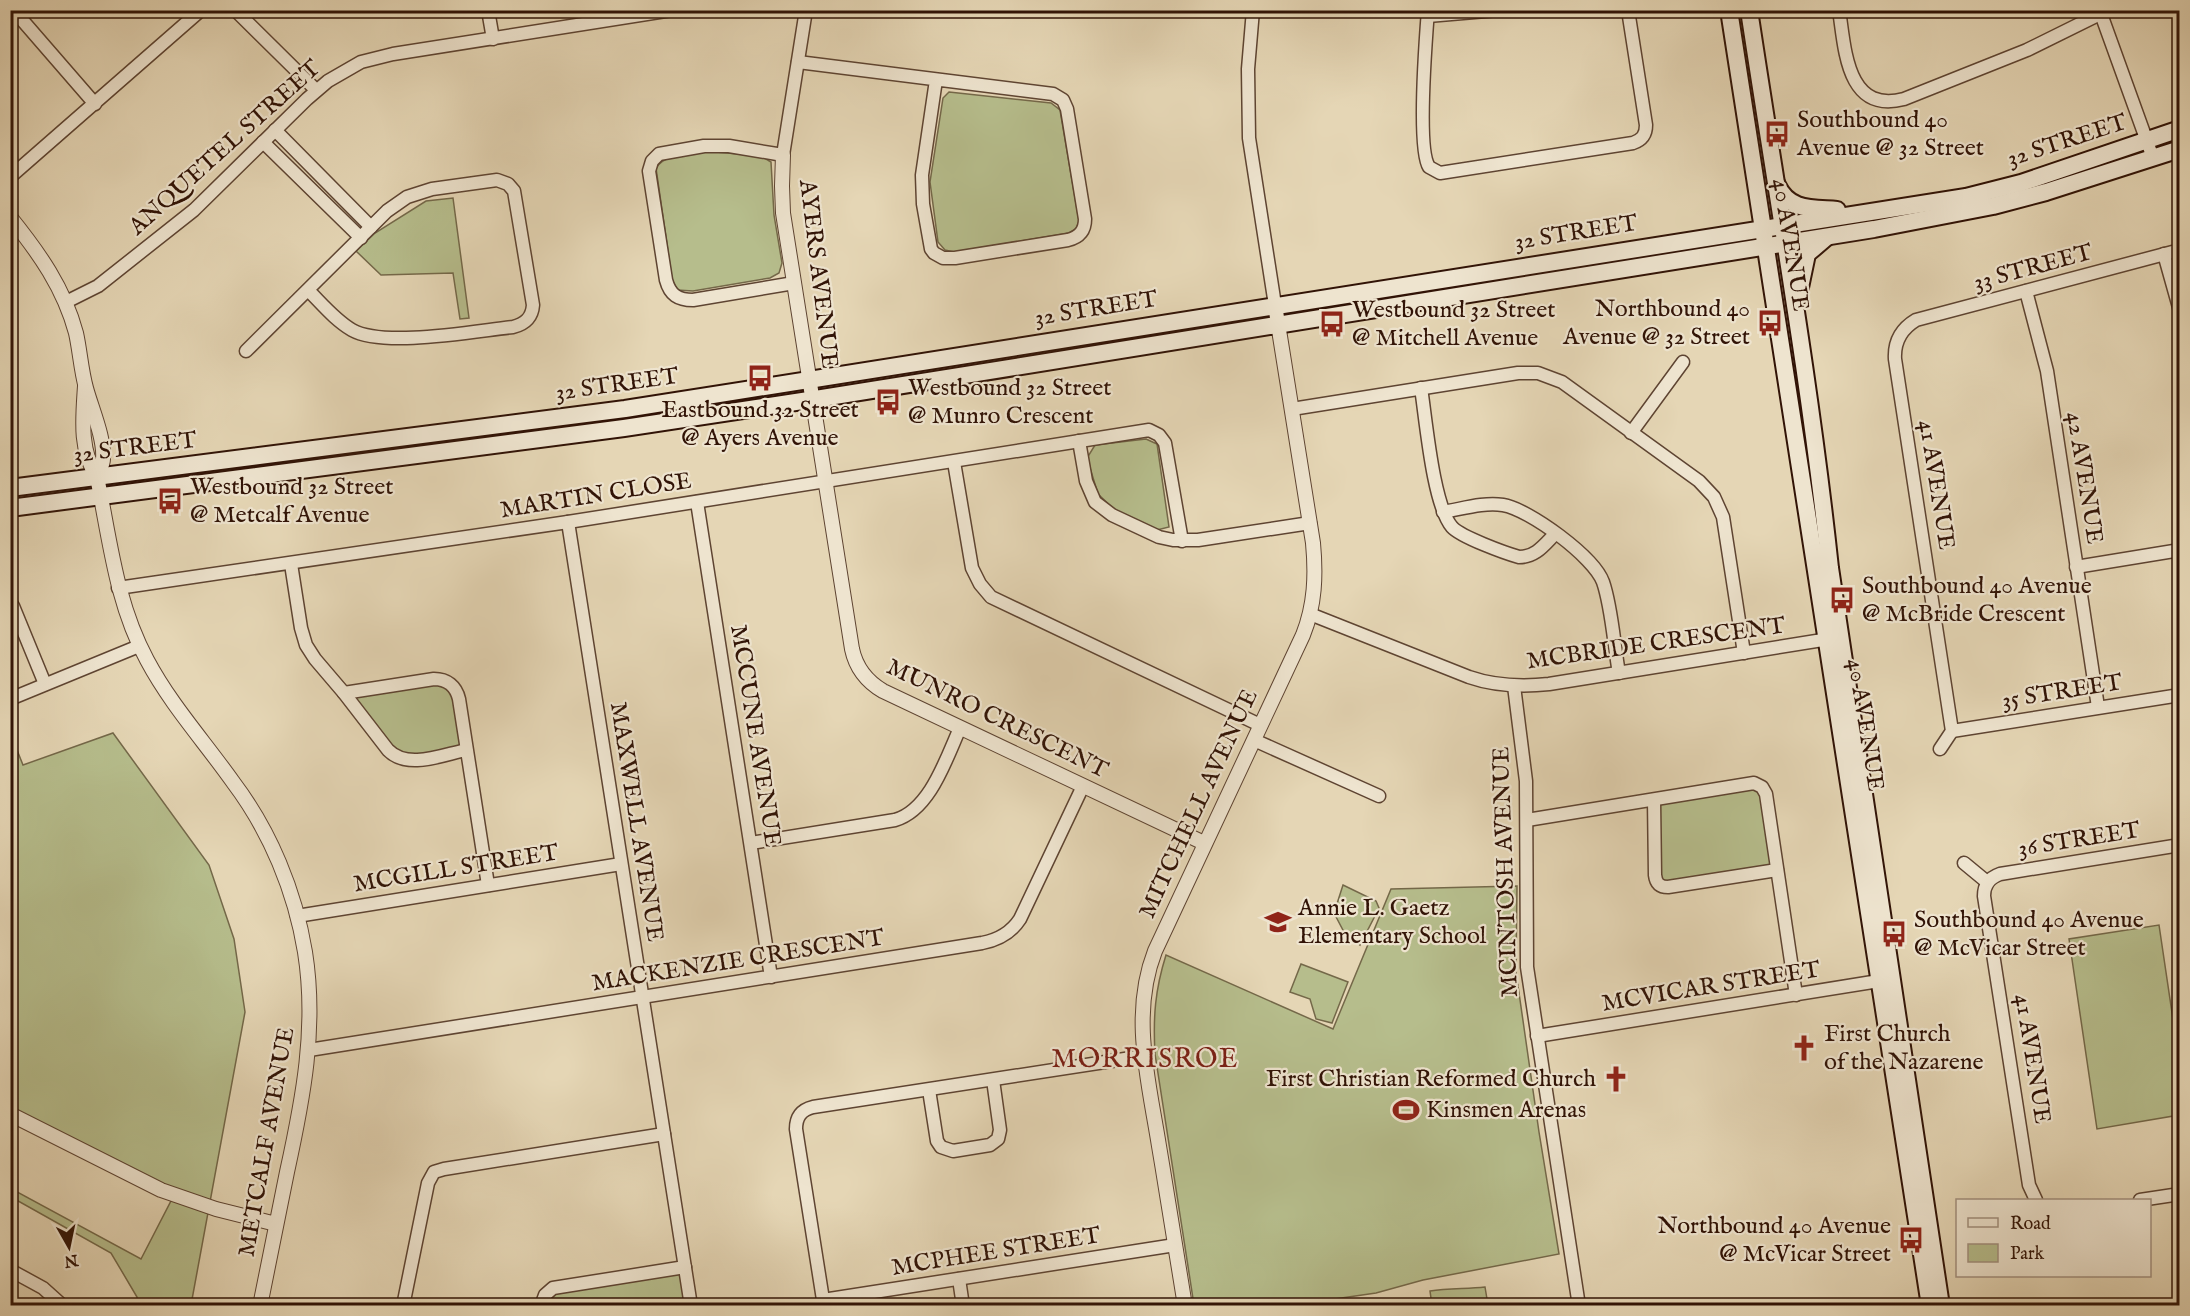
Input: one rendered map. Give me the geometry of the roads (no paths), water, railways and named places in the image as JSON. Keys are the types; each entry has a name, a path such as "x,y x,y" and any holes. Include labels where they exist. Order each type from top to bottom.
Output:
{"main road":[{"name":"40 AVENUE","path":"1729,10 1766,246 1834,639 1886,980 1941,1305"},
{"name":"40 AVENUE","path":"1749,10 1821,481 1830,568 1834,639"},
{"name":"32 STREET","path":"10,488 625,409 1966,197 2021,183 2180,129"},
{"name":"32 STREET","path":"10,508 624,429 1939,218 2046,192 2180,150"},
{"path":"1775,183 1787,201 1797,206 1865,212"},
{"path":"1797,322 1798,297 1807,254 1830,235"},
{"name":"40 AVENUE","path":"1886,980 1929,1305"}],"street":[{"path":"10,177 201,10"},
{"path":"235,10 316,90"},
{"path":"488,10 493,39"},
{"name":"ANQUETEL STREET","path":"66,302 98,286 194,210 316,90 338,74 372,59 672,10"},
{"name":"AYERS AVENUE","path":"806,10 783,154 783,207 813,400"},
{"path":"1253,10 1248,69 1249,138 1275,305"},
{"path":"1498,10 1428,13 1424,63 1425,152 1427,163 1432,169 1445,173 1633,143 1641,139 1646,125 1628,10"},
{"path":"1839,10 1850,72 1855,83 1864,92 1880,100 1893,101 1904,99 2027,50 2104,12 2153,159"},
{"path":"23,21 95,104"},
{"path":"798,62 1053,94 1063,100 1067,110 1085,219 1083,230 1077,237 955,258 943,258 934,253 930,244 921,186 936,80"},
{"path":"275,130 371,227"},
{"path":"263,142 361,238"},
{"path":"783,154 729,146 704,146 659,154 652,161 649,171 666,280 671,294 677,298 693,300 794,283"},
{"path":"313,192 324,180"},
{"path":"246,351 394,205 407,197 422,191 490,180 508,184 514,192 533,305 530,316 523,324 513,327 398,338 375,338 358,333 343,324 308,290"},
{"path":"10,217 44,261 66,302 78,342 85,386 96,418 104,460 97,477"},
{"name":"33 STREET","path":"1902,333 1916,320 2180,250"},
{"path":"2164,254 2180,311"},
{"name":"42 AVENUE","path":"2026,291 2047,371 2098,707"},
{"name":"MITCHELL AVENUE","path":"1185,1305 1144,1056 1143,1002 1151,962 1204,843 1303,635 1310,614 1315,574 1310,523 1275,305"},
{"name":"41 AVENUE","path":"1902,333 1897,342 1895,359 1952,731"},
{"path":"1631,433 1683,362"},
{"path":"1292,409 1518,372 1538,373 1553,378 1569,387 1699,482 1709,492 1718,505 1724,523 1744,653"},
{"path":"1421,388 1439,501 1450,525 1459,532 1519,557 1533,555 1555,534"},
{"name":"MUNRO CRESCENT","path":"813,400 852,649 858,668 874,686 1204,843"},
{"name":"MARTIN CLOSE","path":"118,588 568,522 1149,430 1159,435 1166,449 1182,541"},
{"path":"1079,441 1086,481 1092,496 1100,507 1112,515 1165,539 1198,540 1310,523"},
{"path":"954,462 972,568 980,584 991,597 1260,725"},
{"name":"METCALF AVENUE","path":"97,477 118,588 139,646 174,705 234,782 257,818 282,870 305,950 310,986 309,1050 298,1120 260,1305"},
{"name":"MCCUNE AVENUE","path":"697,502 771,977"},
{"path":"1443,512 1502,505 1521,511 1587,557 1599,572 1606,594 1619,674"},
{"name":"MAXWELL AVENUE","path":"568,522 691,1305"},
{"path":"2076,567 2180,550"},
{"path":"291,564 301,628 306,645 388,750 397,758 408,761 466,750"},
{"path":"13,606 45,684"},
{"name":"MCBRIDE CRESCENT","path":"1310,614 1469,677 1514,686 1542,685 1619,674 1834,639"},
{"path":"10,699 139,646"},
{"path":"344,693 434,679 447,682 458,694 488,885"},
{"name":"MCINTOSH AVENUE","path":"1514,686 1525,765 1527,967 1579,1305"},
{"name":"35 STREET","path":"1952,731 2180,695"},
{"path":"751,843 896,820 908,816 928,796 960,728"},
{"path":"1940,749 1952,731"},
{"path":"1254,740 1378,796"},
{"path":"1527,820 1758,784 1766,794 1796,995"},
{"name":"MACKENZIE CRESCENT","path":"309,1050 982,943 1004,935 1020,919 1083,786"},
{"path":"1654,800 1654,875 1660,886 1777,870"},
{"name":"36 STREET","path":"1987,882 1993,876 2000,874 2180,845"},
{"path":"1964,863 1987,882"},
{"name":"MCGILL STREET","path":"297,916 621,864"},
{"name":"41 AVENUE","path":"1987,882 1984,896 2029,1185 2036,1199"},
{"name":"MCVICAR STREET","path":"1537,1036 1886,980"},
{"path":"824,1303 796,1129 800,1114 813,1107 1144,1056"},
{"path":"929,1090 939,1144 949,1151 990,1145 1000,1136 993,1080"},
{"path":"10,1114 161,1190 216,1209 276,1224"},
{"path":"403,1305 428,1183 434,1172 664,1134"},
{"path":"2147,1199 2180,1194"},
{"name":"MCPHEE STREET","path":"824,1303 1175,1245"},
{"path":"541,1305 553,1288 686,1267"},
{"path":"10,1270 43,1288 63,1305"},
{"path":"959,1279 963,1305"}],"place":[{"name":"Southbound 40 Avenue @ 32 Street","path":"1777,134"},
{"name":"Northbound 40 Avenue @ 32 Street","path":"1770,323"},
{"name":"Westbound 32 Street @ Mitchell Avenue","path":"1332,324"},
{"name":"Eastbound 32 Street @ Ayers Avenue","path":"760,378"},
{"name":"Westbound 32 Street @ Munro Crescent","path":"888,402"},
{"name":"Westbound 32 Street @ Metcalf Avenue","path":"170,501"},
{"name":"Southbound 40 Avenue @ McBride Crescent","path":"1842,600"},
{"name":"Annie L. Gaetz Elementary School","path":"1278,922"},
{"name":"Southbound 40 Avenue @ McVicar Street","path":"1894,934"},
{"name":"First Church of the Nazarene","path":"1804,1048"},
{"name":"First Christian Reformed Church","path":"1616,1079"},
{"name":"Kinsmen Arenas","path":"1406,1110"},
{"name":"Northbound 40 Avenue @ McVicar Street","path":"1911,1240"}],"district":[{"name":"MORRISROE","path":"1145,1060"}]}
